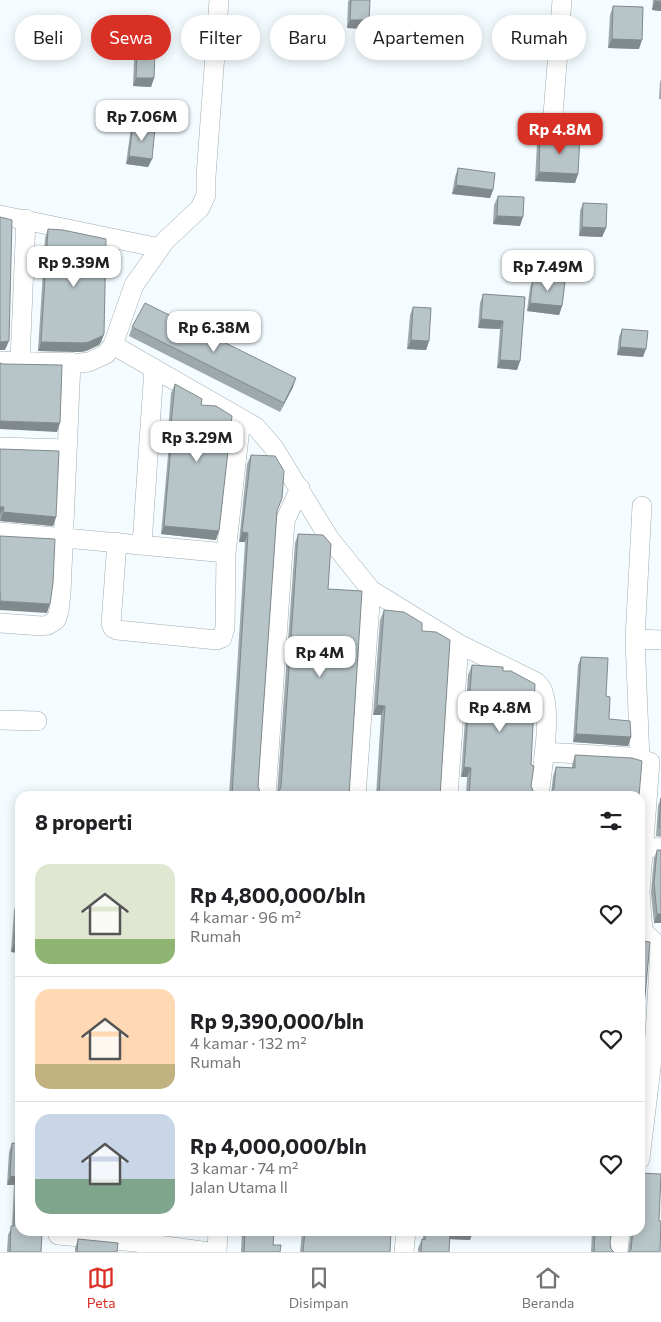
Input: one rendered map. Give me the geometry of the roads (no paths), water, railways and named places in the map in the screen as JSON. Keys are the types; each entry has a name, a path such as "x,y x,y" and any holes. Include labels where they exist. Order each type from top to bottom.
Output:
{"street":[{"path":"0,361 89,362 106,354 113,345 134,285 165,241 200,208 206,195 219,0"},
{"path":"551,140 562,0"},
{"path":"0,215 160,248"},
{"path":"20,361 26,219"},
{"path":"113,345 256,427 274,448 329,538 370,590 459,644 536,682 542,688 546,712 540,791"},
{"path":"0,623 48,625 56,620 59,611 71,362"},
{"path":"142,545 154,368"},
{"path":"117,542 112,628 217,640 222,638 225,628 226,553 241,418"},
{"path":"0,447 67,449"},
{"path":"266,791 285,521 300,488"},
{"path":"642,506 635,639 650,761 652,847 645,873"},
{"path":"0,532 226,553"},
{"path":"356,791 370,590"},
{"path":"635,639 661,640"},
{"path":"448,791 459,644"},
{"path":"0,720 37,721"},
{"path":"544,752 608,755 650,761"},
{"path":"645,933 660,949 658,1034 645,1124"},
{"path":"217,1252 218,1236"},
{"path":"404,1252 406,1236"},
{"path":"618,1252 620,1236"},
{"path":"58,1240 136,1242 209,1252"}]}
